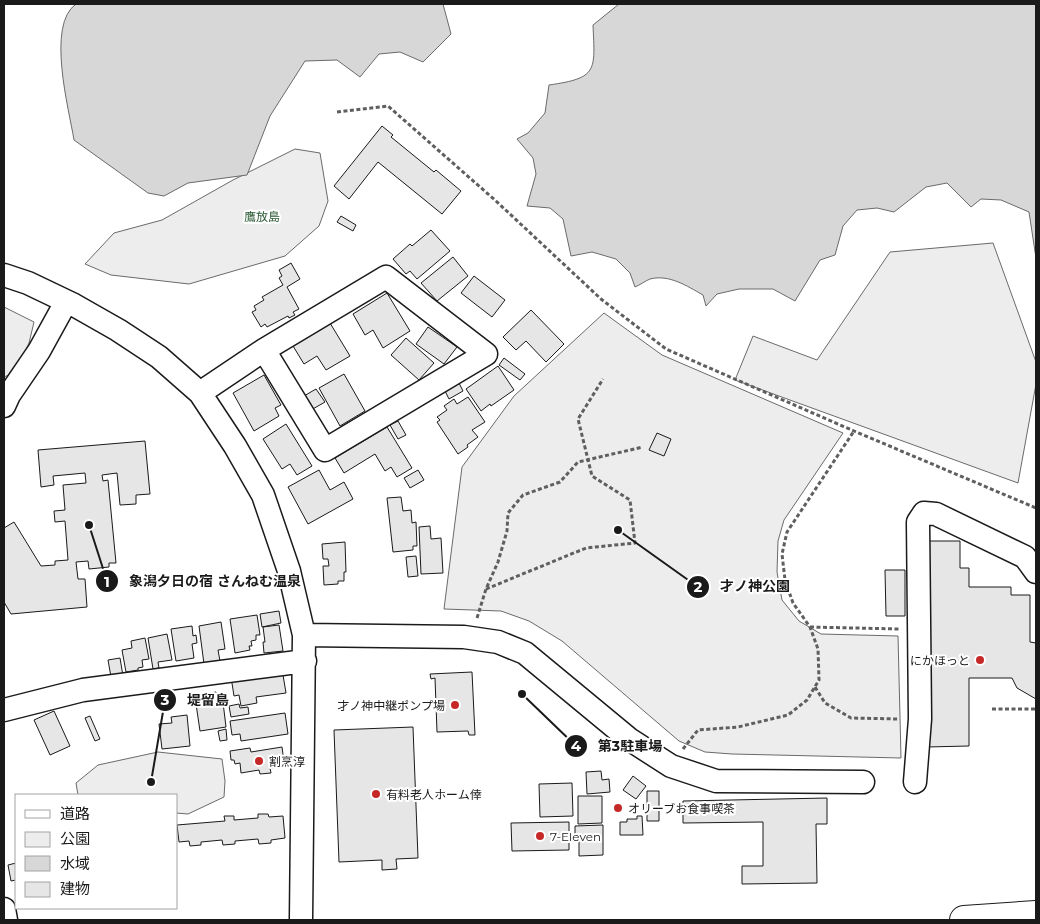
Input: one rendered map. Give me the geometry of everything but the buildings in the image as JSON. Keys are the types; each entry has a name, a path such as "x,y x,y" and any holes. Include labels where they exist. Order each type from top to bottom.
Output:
{"highway":[{"path":"964,920 1036,915"}],"street":[{"path":"4,275 66,302 118,330 159,357 200,393 235,446 263,495 289,572 304,635 301,920"},
{"path":"200,393 264,350 386,277 486,354 325,450 264,350"},
{"path":"4,406 8,395 39,351 66,302"},
{"path":"915,782 920,719 918,522 924,513 936,514 1024,557 1036,572"},
{"path":"304,635 472,638 498,642 524,653 629,738 671,766 716,781 863,782"},
{"path":"4,710 83,690 305,661"},
{"path":"4,909 6,920"}],"path":[{"path":"337,112 388,106 496,201 601,299 666,349 1036,508"},
{"path":"486,589 586,548 635,543 630,500 592,476 578,419 603,379"},
{"path":"671,766 698,730 738,727 788,715 807,700 819,680 818,649 810,627 793,603 785,580 782,554 787,532 854,431"},
{"path":"472,638 486,589 498,562 507,531 508,514 523,494 560,482 578,462 643,448"},
{"path":"810,627 919,630"},
{"path":"815,687 824,703 851,718 920,719"},
{"path":"992,709 1036,709"}],"green space":[{"name":"鷹放島","path":"295,149 320,153 328,201 319,226 285,256 189,284 111,275 85,264 114,233 162,220 233,180"},
{"path":"993,243 1036,362 1036,384 1018,483 735,380 753,336 817,360 890,252"},
{"path":"4,307 34,322 29,343 16,372 4,377"},
{"path":"604,313 662,355 843,433 784,520 778,541 777,572 782,600 799,621 821,634 898,636 901,758 705,752 679,741 562,641 529,621 501,611 444,609 462,467 514,396"},
{"path":"158,752 222,759 225,781 224,797 188,814 178,813 178,794 78,794 76,783 98,765"}],"water":[{"path":"76,4 443,4 451,34 423,62 400,52 379,54 360,77 337,60 305,61 270,116 247,175 188,183 164,196 148,193 74,140 62,68 61,48 62,30 67,15"},
{"path":"619,4 1036,4 1036,258 1029,212 1001,200 981,199 971,207 947,183 926,187 894,212 877,208 857,210 843,226 835,255 820,260 795,301 773,289 739,289 717,294 706,306 703,295 671,279 650,279 635,287 630,273 616,259 592,252 571,256 563,219 550,208 527,206 536,174 533,158 517,139 528,133 545,113 549,85 577,79 590,70 594,53 593,25"}],"place":[{"name":"象潟夕日の宿 さんねむ温泉","path":"89,525"},
{"name":"才ノ神公園","path":"618,530"},
{"name":"にかほっと","path":"980,660"},
{"name":"第3駐車場","path":"522,694"},
{"name":"才ノ神中継ポンプ場","path":"455,705"},
{"name":"割烹淳","path":"259,761"},
{"name":"堤留島","path":"151,782"},
{"name":"有料老人ホーム倖","path":"376,794"},
{"name":"オリーブお食事喫茶","path":"618,808"},
{"name":"7-Eleven","path":"540,836"}]}
